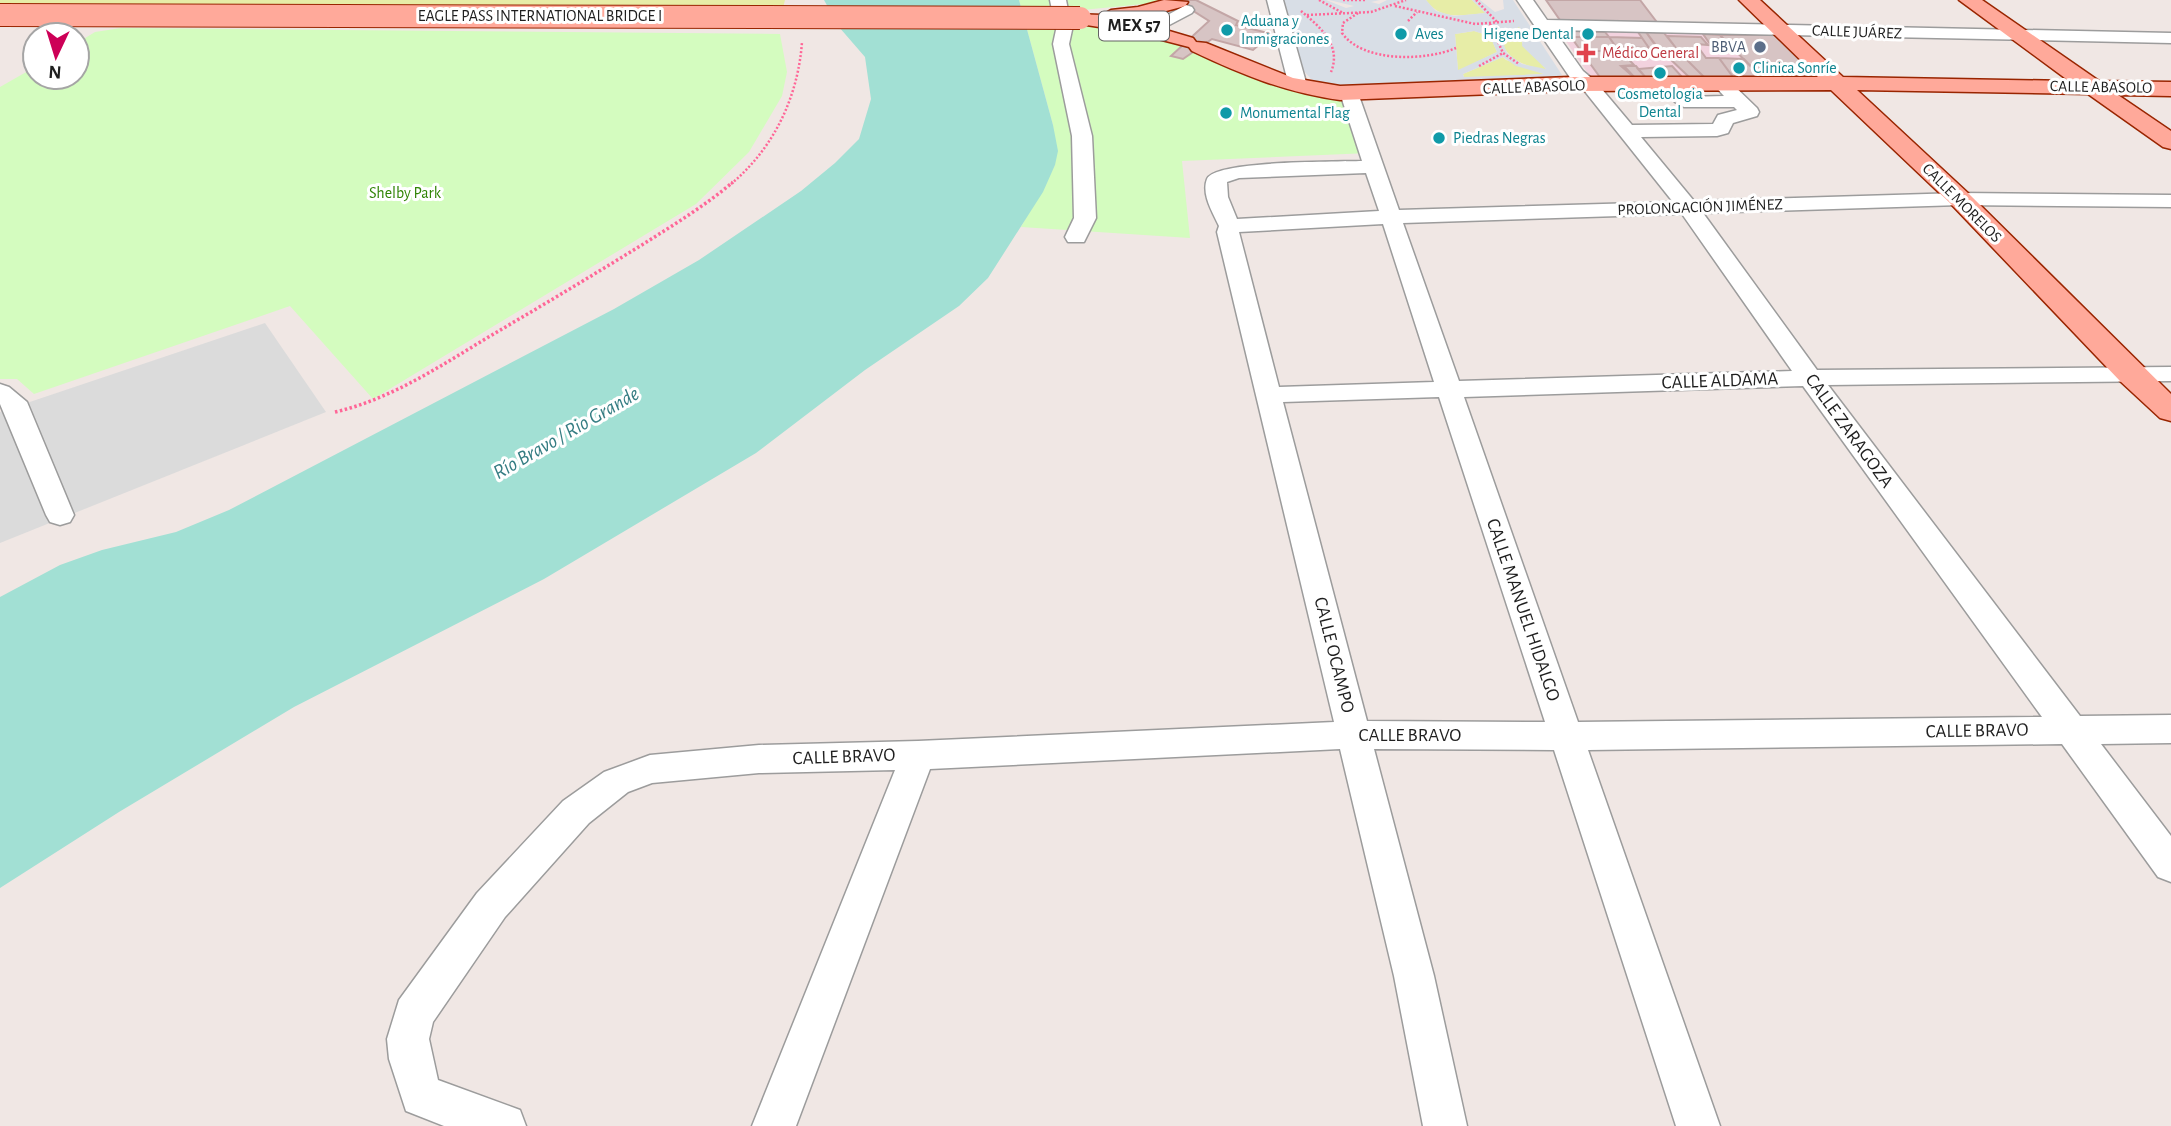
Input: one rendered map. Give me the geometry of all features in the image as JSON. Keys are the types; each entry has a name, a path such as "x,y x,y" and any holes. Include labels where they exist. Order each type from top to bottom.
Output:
{"main road":[{"name":"CALLE MORELOS","path":"1749,0 1960,199 2131,374 2171,411"},
{"path":"1969,0 2171,142"},
{"name":"MEX 57","path":"1080,18 1182,6"},
{"name":"EAGLE PASS INTERNATIONAL BRIDGE I","path":"0,15 1080,18"},
{"name":"CALLE ABASOLO","path":"1080,18 1148,30 1298,86 1836,83 2171,89"}],"street":[{"path":"1058,0 1064,30 1061,44 1082,136 1085,218 1076,237"},
{"path":"1275,0 1298,86"},
{"path":"1148,30 1182,6"},
{"name":"CALLE JUÁREZ","path":"1530,15 1780,30 2171,38"},
{"name":"CALLE ZARAGOZA","path":"1530,15 1688,207 1810,378 2171,865"},
{"path":"1627,131 1717,130 1725,119 1750,112 1721,83"},
{"name":"CALLE MANUEL HIDALGO","path":"1336,87 1374,167 1698,1126"},
{"path":"1684,102 1740,101"},
{"name":"CALLE OCAMPO","path":"1374,167 1237,172 1224,175 1217,179 1215,184 1415,976 1445,1126"},
{"name":"PROLONGACIÓN JIMÉNEZ","path":"1225,216 1391,217 1960,199 2171,201"},
{"path":"1225,216 1309,202"},
{"name":"CALLE ALDAMA","path":"1269,396 1810,378 2171,374"},
{"path":"0,392 14,402 60,514"},
{"name":"CALLE BRAVO","path":"504,1126 421,1096 410,1059 408,1039 414,1014 491,905 576,812 616,782 650,769 759,759 918,755 1353,735 1565,736 2171,729"},
{"path":"774,1126 918,755"}],"path":[{"path":"1319,0 1343,14"},
{"path":"1343,0 1365,0"},
{"path":"1394,0 1395,6"},
{"path":"1307,16 1371,11 1395,6 1406,0"},
{"path":"1476,0 1498,23"},
{"path":"1360,2 1371,11"},
{"path":"1395,6 1465,22 1490,24 1530,15"},
{"path":"1299,9 1335,49 1336,87"},
{"path":"1408,21 1418,12"},
{"path":"1358,13 1343,23 1342,34 1346,40 1371,52 1391,57 1426,57 1456,48"},
{"path":"1490,24 1503,53 1522,66"},
{"path":"335,412 365,405 393,392 574,288 711,200 749,167 779,124 792,95 802,61 802,37"}],"shaded area":[{"path":"1283,0 1326,0 1346,8 1354,6 1329,0 1380,0 1371,2 1379,4 1387,0 1426,0 1436,11 1454,16 1485,13 1472,0 1480,0 1495,12 1504,9 1503,0 1513,0 1562,75 1549,78 1350,88 1325,85 1311,79 1304,71","holes":["1519,27 1523,33 1522,46 1546,69 1522,64 1507,53 1501,37","1474,31 1490,36 1497,52 1458,70 1455,34","1503,57 1516,66 1544,74 1464,77 1463,74"]},
{"path":"1559,31 1775,33 1825,79 1591,78"},
{"path":"265,323 326,412 0,543 0,412"}],"green space":[{"path":"0,0 785,0 782,12 0,10"},
{"path":"1019,0 1185,0 1082,10 1106,20 1138,25 1292,86 1348,92 1369,153 1182,161 1190,238 1021,227 1055,165 1053,125"},
{"path":"1426,0 1472,0 1486,13 1445,14"},
{"path":"1519,26 1523,33 1522,43 1547,70 1524,64 1507,52 1501,37"},
{"name":"Shelby Park","path":"121,28 780,34 787,72 782,96 749,152 696,204 373,399 290,306 34,394 17,379 0,379 0,87 21,75 21,91 91,91 91,34"},
{"path":"1474,31 1490,36 1497,52 1458,71 1455,34"},
{"path":"1503,57 1544,74 1464,78 1463,74"}],"water":[{"name":"Río Bravo / Rio Grande","path":"824,0 1019,0 1058,151 1043,192 988,278 959,306 865,370 756,453 544,579 294,707 119,812 0,888 0,597 60,565 102,550 176,532 229,510 614,309 699,260 801,191 859,139 871,99 865,57 839,27"}],"building":[{"name":"Aduana y Inmigraciones","path":"1176,0 1196,0 1238,21 1236,25 1272,34 1253,50 1212,39 1183,59 1171,56 1209,21"},
{"path":"1546,0 1640,0 1659,25 1562,23"},
{"name":"Higene Dental","path":"1567,31 1605,32 1609,37 1571,37"},
{"path":"1638,32 1646,32 1658,48 1649,48"},
{"path":"1646,32 1664,33 1679,52 1660,52"},
{"path":"1703,34 1720,35 1731,51 1715,51"},
{"name":"BBVA","path":"1720,35 1775,35 1820,77 1761,77"},
{"path":"1667,36 1701,37 1708,45 1696,44 1706,58 1719,58 1733,77 1705,78"},
{"path":"1571,37 1609,37 1619,51 1581,51"},
{"path":"1609,37 1642,38 1649,48 1616,47"},
{"path":"1581,51 1621,51 1634,65 1621,66 1636,79 1602,80"},
{"path":"1681,54 1705,78 1689,77 1666,55"},
{"name":"Clinica Sonríe","path":"1719,58 1744,59 1761,77 1733,77"},
{"path":"1624,66 1636,66 1647,79 1636,79"},
{"name":"Cosmetologia Dental","path":"1672,66 1683,78 1647,79 1638,69"}],"place":[{"name":"Aduana y Inmigraciones","path":"1227,30"},
{"name":"Aves","path":"1401,34"},
{"name":"Higene Dental","path":"1588,34"},
{"name":"BBVA","path":"1760,47"},
{"name":"Médico General","path":"1586,53"},
{"name":"Clinica Sonríe","path":"1739,68"},
{"name":"Cosmetologia Dental","path":"1660,73"},
{"name":"Monumental Flag","path":"1226,113"},
{"name":"Piedras Negras","path":"1439,138"}]}
